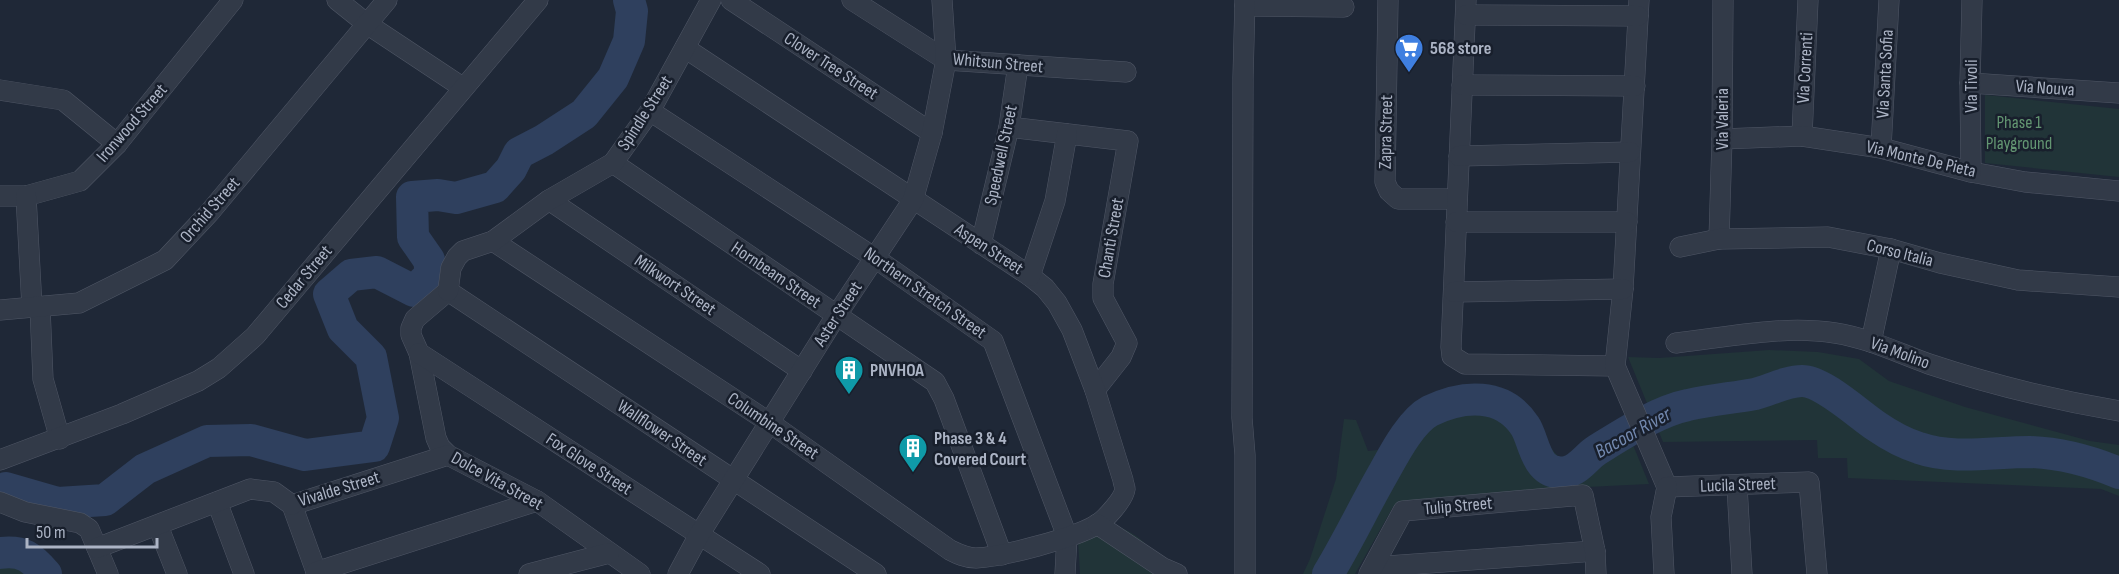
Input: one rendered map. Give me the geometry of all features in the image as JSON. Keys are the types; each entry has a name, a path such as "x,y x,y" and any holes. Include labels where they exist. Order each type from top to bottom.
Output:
{"street":[{"name":"Ironwood Street","path":"0,196 26,196 80,181 117,144 233,0"},
{"path":"337,0 367,24 462,87"},
{"name":"Orchid Street","path":"0,310 79,303 165,261 209,213 387,0"},
{"name":"Cedar Street","path":"0,460 60,439 198,381 219,368 255,336 537,0"},
{"name":"Spindle Street","path":"448,291 451,268 463,250 493,241 549,200 613,163 650,111 711,0"},
{"name":"Clover Tree Street","path":"731,0 932,133"},
{"name":"Whitsun Street","path":"852,0 946,60 1126,72"},
{"name":"Aster Street","path":"678,574 699,535 801,371 913,200 932,133 946,60 942,0"},
{"name":"Zapra Street","path":"1388,0 1385,183 1389,191 1398,199 1457,199"},
{"name":"Via Valeria","path":"1719,239 1723,0"},
{"name":"Via Correnti","path":"1802,136 1808,0"},
{"name":"Via Santa Sofia","path":"1881,148 1889,0"},
{"name":"Via Tivoli","path":"1971,172 1972,0"},
{"path":"1245,574 1245,455 1242,418 1245,3 1344,7"},
{"path":"1616,366 1465,364 1452,356 1466,7 1639,8 1623,289 1616,366 1667,487 1661,517 1664,574"},
{"name":"Aspen Street","path":"685,48 1030,276 1045,288 1057,303 1072,330 1095,390 1125,489 1121,498 1097,524 1067,536"},
{"name":"Speedwell Street","path":"981,244 1009,127 1018,65"},
{"name":"Via Nouva","path":"1970,83 2119,93"},
{"path":"1462,85 1635,86"},
{"path":"0,90 63,100 117,144"},
{"name":"Northern Stretch Street","path":"650,111 875,258 993,341 1067,536 1065,574"},
{"path":"1009,127 1067,134 1055,201 1030,276"},
{"name":"Chanti Street","path":"1067,134 1128,141 1103,284 1103,297 1127,343 1121,357 1095,390"},
{"name":"Via Monte De Pieta","path":"1722,139 1802,136 1881,148 1971,172 2025,182 2119,191"},
{"path":"1459,156 1630,152"},
{"name":"Hornbeam Street","path":"613,163 935,382 944,399 1002,555"},
{"path":"26,196 43,379 60,439"},
{"name":"Milkwort Street","path":"549,200 801,371"},
{"path":"1456,222 1627,222"},
{"name":"Corso Italia","path":"1680,247 1719,239 1828,237 1892,249 1940,263 2018,280 2119,287"},
{"name":"Columbine Street","path":"493,241 770,423 950,550 962,556 974,558 1002,555 1067,536"},
{"path":"1871,342 1892,249"},
{"path":"1454,292 1623,289"},
{"name":"Dolce Vita Street","path":"448,291 415,319 411,335 419,353 436,438 440,447 448,455 537,501 640,574"},
{"name":"Wallflower Street","path":"448,291 876,574"},
{"name":"Via Molino","path":"1676,343 1799,329 1836,333 1871,342 1928,364 2020,391 2119,411"},
{"name":"Fox Glove Street","path":"419,353 756,573"},
{"name":"Vivalde Street","path":"97,548 250,489 274,492 292,505 448,455"},
{"name":"Lucila Street","path":"1667,487 1809,482 1816,574"},
{"path":"1737,486 1742,574"},
{"name":"Tulip Street","path":"1372,570 1403,511 1583,495 1595,551"},
{"path":"292,505 316,573 537,501"},
{"path":"0,502 25,512 80,523 90,529 108,574"},
{"path":"217,502 244,574"},
{"path":"1097,524 1163,568 1177,574"},
{"path":"158,526 177,574"},
{"path":"1372,570 1595,551 1596,574"},
{"path":"529,574 609,553"},
{"path":"598,574 609,553"}],"green space":[{"name":"Phase 1 Playground","path":"1985,95 2119,109 2119,177 1985,163"},
{"path":"1769,350 1818,352 1859,359 1889,381 1965,407 2090,441 2119,445 2119,496 2101,489 1848,478 1847,458 1818,458 1817,440 1663,442 1628,357 1659,358"},
{"path":"1474,389 1499,391 1516,398 1531,414 1548,443 1561,459 1575,453 1622,418 1649,484 1587,487 1393,507 1355,574 1303,574 1336,479 1344,419 1356,420 1368,451 1388,449 1413,403 1441,392"},
{"path":"1110,523 1140,538 1147,546 1157,568 1164,574 1080,574 1078,540"},
{"path":"0,549 16,550 39,557 56,574 0,574"}],"waterway":[{"path":"0,490 6,488 58,503 105,500 145,469 207,441 251,440 305,455 374,446 383,418 371,357 343,329 329,294 351,275 377,272 414,291 431,274 429,260 413,237 412,197 438,195 456,198 495,187 511,169 519,153 584,114 613,78 629,41 632,11 629,0"},
{"name":"Bacoor River","path":"1328,574 1393,456 1416,422 1430,411 1469,400 1494,402 1506,407 1516,415 1525,426 1542,464 1556,472 1575,469 1597,450 1665,412 1696,403 1755,394 1784,384 1802,381 1820,386 1886,433 1932,452 1960,455 2030,452 2053,454 2086,461 2119,473"},
{"name":"Bacoor River","path":"0,553 8,552 26,556 46,574"}],"place":[{"name":"568 store","path":"1409,74"},
{"name":"PNVHOA","path":"849,396"},
{"name":"Phase 3 & 4 Covered Court","path":"913,474"}]}
